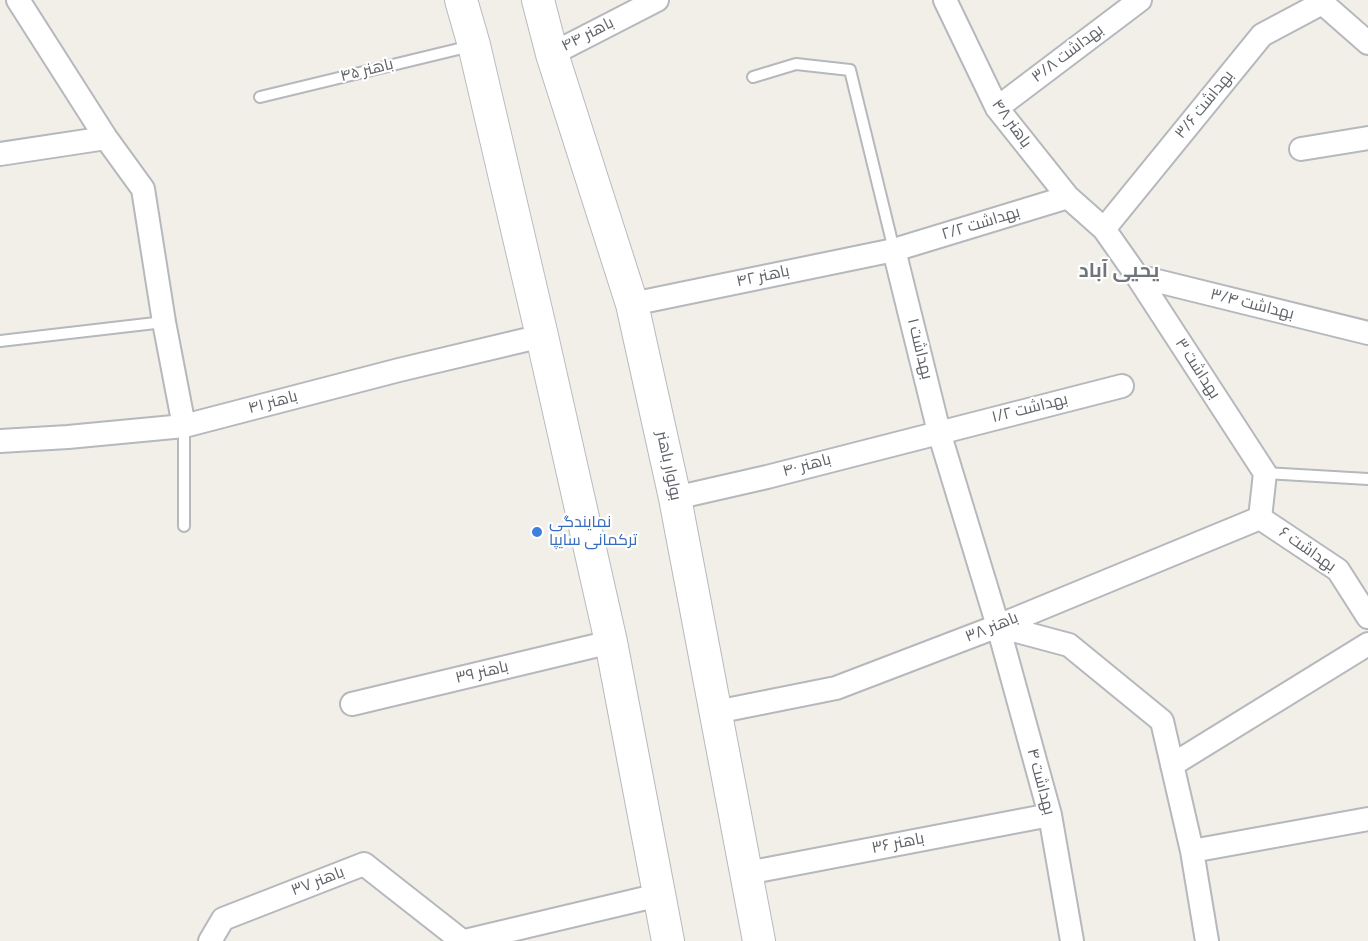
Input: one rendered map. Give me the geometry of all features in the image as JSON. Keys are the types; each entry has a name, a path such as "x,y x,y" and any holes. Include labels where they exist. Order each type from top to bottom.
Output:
{"main road":[{"path":"461,0 474,45 542,336 611,642 668,941"},
{"name":"بولوار باهنر","path":"538,0 552,54 632,304 675,498 759,941"}],"street":[{"path":"18,0 106,138 143,189 184,426"},
{"name":"باهنر ۴۴","path":"552,54 657,0"},
{"name":"باهنر ۴۸","path":"945,0 997,108 1068,197 1104,229"},
{"name":"بهداشت ۳/۸","path":"997,108 1140,0"},
{"path":"1321,2 1368,43"},
{"name":"بهداشت ۳/۶","path":"1104,229 1262,35 1321,2"},
{"path":"0,154 106,138"},
{"path":"1300,149 1368,138"},
{"name":"بهداشت ۲/۲","path":"894,250 1068,197"},
{"name":"بهداشت ۳","path":"1104,229 1137,276 1264,473"},
{"name":"باهنر ۴۲","path":"632,304 894,250"},
{"name":"بهداشت ۱","path":"894,250 939,432 998,626"},
{"name":"بهداشت ۳/۴","path":"1137,276 1368,333"},
{"name":"باهنر ۴۱","path":"0,441 184,426 399,370 542,336"},
{"name":"بهداشت ۱/۲","path":"939,432 1122,386"},
{"name":"باهنر ۴۰","path":"675,498 939,432"},
{"path":"1260,518 1264,473"},
{"name":"باهنر ۳۸","path":"716,712 836,688 998,626 1260,518"},
{"name":"بهداشت ۶","path":"1260,518 1338,570 1368,617"},
{"path":"998,626 1069,645 1162,721 1192,851 1207,941"},
{"name":"بهداشت ۴","path":"998,626 1050,815 1072,941"},
{"name":"باهنر ۳۹","path":"352,704 611,642"},
{"path":"1172,765 1368,644"},
{"name":"باهنر ۳۶","path":"747,873 1050,815"},
{"path":"1192,851 1368,819"},
{"name":"باهنر ۳۷","path":"210,941 223,919 364,864 464,941 659,895"}],"lane":[{"name":"باهنر ۴۵","path":"260,97 474,45"},
{"name":"بهداشت ۱","path":"753,77 796,64 850,70 894,250"},
{"path":"0,341 165,322"},
{"path":"184,426 184,526"},
{"path":"1264,473 1368,479"}],"place":[{"name":"نمایندگی ترکمانی سایپا","path":"537,532"}],"district":[{"name":"یحیی آباد","path":"1119,272"}]}
